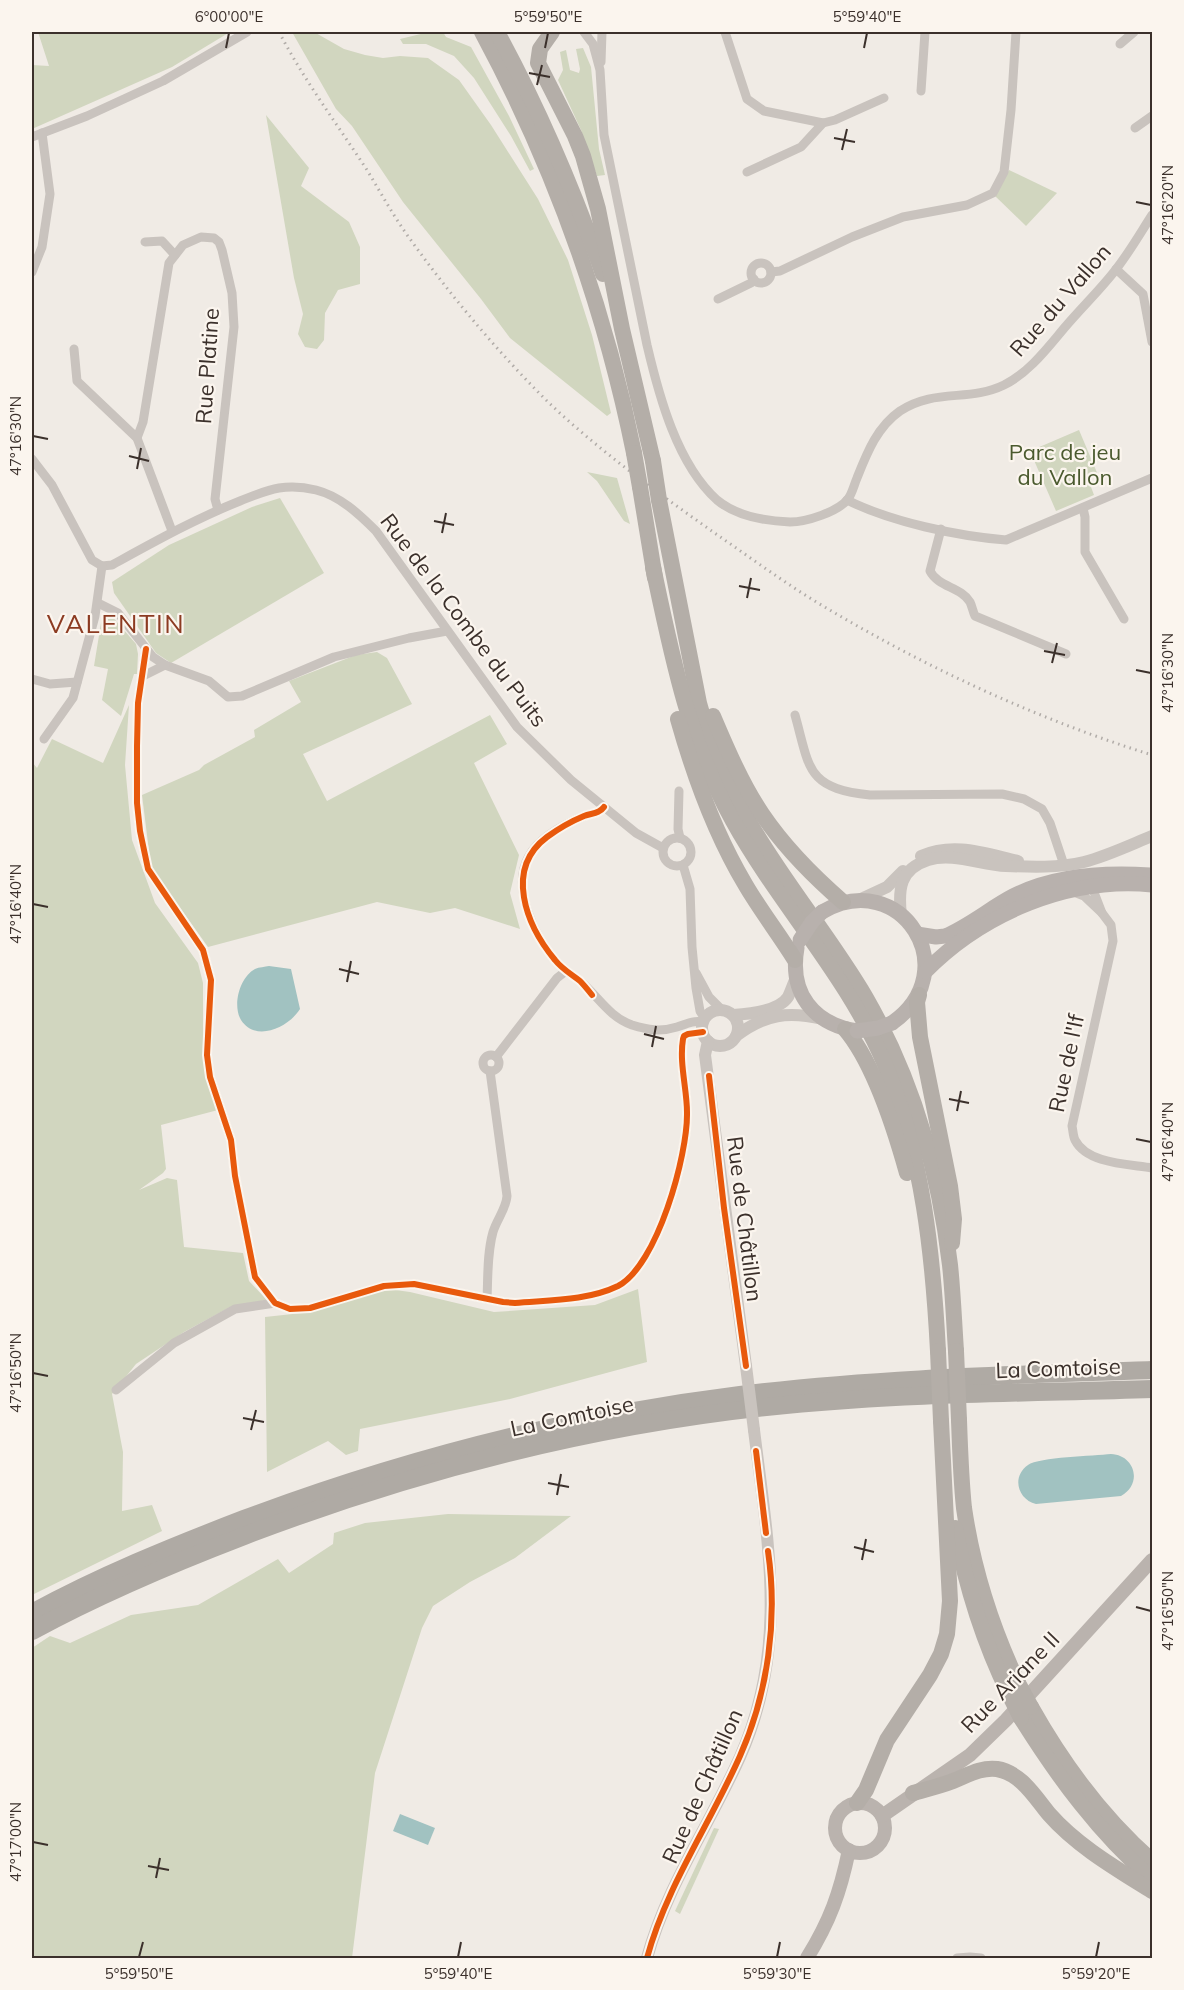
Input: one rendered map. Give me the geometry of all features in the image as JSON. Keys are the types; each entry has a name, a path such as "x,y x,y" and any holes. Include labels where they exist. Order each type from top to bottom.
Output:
{"highway":[{"path":"482,32 541,153 576,240 610,352 634,453 672,694 694,772 710,815 735,866 795,960"},
{"path":"497,32 575,199 622,329"},
{"path":"552,32 540,49 538,63 583,156 605,242 622,329 653,461 686,641 705,725 735,797 764,847 854,978 898,1061 916,1109 930,1157 950,1264 964,1507 975,1561 1014,1689"},
{"path":"653,567 680,691 699,749 733,821 753,855 829,965 876,1046 894,1088 911,1143 929,1236 937,1320 950,1601 949,1626 936,1664 887,1740 866,1790 857,1803"},
{"path":"686,641 722,737 754,802 802,864 851,901"},
{"path":"919,995 917,1002 920,1037 950,1186 954,1219 950,1264"},
{"path":"851,1030 872,1075 902,1153 915,1202 937,1320"},
{"name":"La Comtoise","path":"32,1613 98,1579 146,1558 287,1503 383,1470 545,1428 694,1401 784,1390 1060,1372 1152,1370"},
{"name":"La Comtoise","path":"32,1631 96,1598 152,1573 289,1519 388,1486 549,1444 697,1417 785,1405 896,1396 1152,1389"},
{"path":"945,1480 964,1572 974,1608 993,1659 1014,1689 1046,1758 1090,1816 1115,1844 1152,1879"},
{"path":"1026,1712 1085,1790 1122,1833 1152,1861"},
{"path":"913,1793 975,1771 991,1769 1006,1771 1021,1781 1049,1814 1073,1837 1152,1892"}],"main road":[{"path":"925,972 948,951 994,919 1048,896 1065,886 1091,876 1126,873 1152,875"},
{"path":"918,934 945,936 1027,890 1065,886 1152,885"},
{"path":"851,901 879,903 901,915 918,934 925,959 925,972 919,995 902,1015 892,1023 878,1028 851,1030 823,1019 804,999 796,978 795,960 800,940 812,922 822,912 851,901"},
{"name":"Rue Ariane II","path":"882,1816 970,1755 1006,1720 1152,1560"},
{"path":"857,1803 874,1807 882,1816 885,1827 876,1848 863,1852 849,1850 837,1835 836,1822 843,1811 857,1803"},
{"path":"807,1959 832,1914 840,1891 849,1850"}],"street":[{"path":"32,137 87,116 163,81 247,32"},
{"path":"584,32 593,44 600,70"},
{"path":"602,32 600,70 603,135 655,379 691,469 717,500 750,516 771,521 793,522 823,515 847,500 871,512 979,538 1006,540 1152,478"},
{"path":"725,32 747,99 764,111 823,123 884,98"},
{"path":"921,91 925,32"},
{"path":"771,272 780,271 852,237 903,217 967,205 993,193 1004,172 1016,32"},
{"path":"1120,44 1134,32"},
{"path":"1135,128 1152,116"},
{"path":"747,172 801,147 823,123"},
{"path":"32,272 42,247 50,194 42,134"},
{"name":"Rue du Vallon","path":"847,500 871,445 883,426 899,412 925,398 982,392 1004,385 1020,376 1036,361 1116,269 1152,215"},
{"name":"Rue Platine","path":"175,255 183,245 201,237 214,238 222,249 232,293 234,327 214,498 218,510"},
{"path":"137,438 143,422 169,262 175,255 162,242 145,242"},
{"path":"758,264 766,264 771,272 770,278 765,282 754,279 752,271 758,264"},
{"path":"1116,269 1143,294 1152,342"},
{"path":"718,299 754,279"},
{"path":"74,349 77,381 137,438 172,531"},
{"path":"32,459 52,485 92,560 102,566 98,603 73,698 44,740"},
{"name":"Rue de la Combe du Puits","path":"102,566 112,565 172,531 267,491 291,486 318,490 336,498 356,512 376,531 517,727 571,780 636,833 663,848"},
{"path":"1083,508 1085,552 1124,619"},
{"path":"941,529 930,571 933,578 963,595 971,603 975,616 1066,654"},
{"path":"98,603 118,613 146,649 165,665 209,681 228,697 234,698 334,657 447,631"},
{"path":"146,649 138,703 136,746 140,831 148,868 203,950 207,962 211,980 207,1055 210,1077 231,1140 235,1176 255,1277 275,1303 290,1309 309,1308 384,1286 414,1284 515,1303 587,1296 619,1285 632,1275 644,1259 660,1227 682,1160 687,1113 682,1054 684,1036 705,1028 712,1012 757,1012 783,1002 796,978"},
{"path":"143,676 165,665"},
{"path":"32,679 50,684 77,682"},
{"path":"795,715 808,764 822,781 834,787 870,795 1002,794 1024,799 1042,809 1050,823 1064,865"},
{"path":"679,791 678,829 680,838 691,850 689,859 683,865 675,866 668,863 663,856 663,848 672,839 680,838"},
{"path":"604,807 600,812 585,816 549,836 530,854 524,870 522,890 534,927 554,960 580,981 606,1009 628,1024 659,1030 692,1022 705,1028"},
{"path":"901,915 900,884 911,869 929,859 951,858 1004,866 1064,865 1103,856 1152,836"},
{"path":"851,901 887,887 910,863 936,850 952,848 1042,866"},
{"path":"683,865 690,889 692,947 700,1011 705,1028 716,1046 731,1042 736,1036 757,1023 789,1014 823,1019"},
{"path":"1065,886 1084,896 1102,913"},
{"path":"1092,887 1102,913"},
{"name":"Rue de l'If","path":"1102,913 1111,925 1113,941 1072,1126 1074,1138 1081,1148 1090,1154 1106,1160 1152,1168"},
{"path":"487,1299 491,1240 507,1203 507,1196 490,1071 485,1069 483,1060 490,1055 496,1057 557,978 566,971"},
{"path":"695,971 709,997 738,1026 736,1036"},
{"name":"Rue de Châtillon","path":"647,1959 663,1912 740,1756 759,1702 771,1631 771,1584 746,1366 724,1208 710,1076 705,1055 705,1028"},
{"path":"710,1076 717,1057 725,1045"},
{"path":"116,1390 174,1343 225,1315 235,1310 275,1303"},
{"path":"957,1959 970,1957 981,1959"}],"green space":[{"path":"38,32 230,32 172,67 32,129 32,65 49,66"},
{"path":"292,32 314,32 344,49 365,55 383,58 400,56 428,58 459,80 538,199 568,260 592,335 611,413 607,416 510,338 403,202 352,126 336,109"},
{"path":"429,32 443,32 446,37 471,47 509,116 534,169 530,171 474,78 454,56 426,44 403,44 400,39"},
{"path":"583,48 591,67 599,149 605,175 597,176 581,130 558,80 563,70 560,52 566,50 570,70 579,73 576,49"},
{"path":"266,115 309,168 301,186 349,222 360,247 360,284 338,290 325,313 324,340 317,349 305,347 298,334 303,314 294,278"},
{"path":"1009,170 1057,193 1026,226 994,195"},
{"name":"Parc de jeu du Vallon","path":"1079,430 1098,475 1088,479 1094,495 1056,511 1030,451"},
{"path":"587,472 617,478 630,524 624,521 597,481"},
{"path":"280,498 324,573 171,663 156,653 114,593 112,582 169,545 252,507"},
{"path":"110,614 136,644 138,654 137,674 134,674 121,716 102,700 108,669 94,666 102,617"},
{"path":"377,652 387,658 412,704 303,754 327,801 490,715 507,744 474,763 519,855 510,893 520,929 455,908 430,913 377,902 208,947 151,867 142,795 199,770 255,737 254,730 301,702 289,681 356,655"},
{"path":"129,705 125,765 132,840 155,903 198,963 203,983 203,1051 218,1110 161,1125 166,1169 139,1190 167,1178 177,1180 184,1247 243,1253 249,1281 267,1300 232,1306 184,1332 136,1364 112,1394 123,1452 122,1511 152,1505 162,1531 32,1595 32,762 37,768 52,739 103,763"},
{"path":"388,1289 494,1312 595,1305 638,1289 647,1362 510,1399 360,1429 358,1451 346,1455 328,1441 267,1472 265,1317 311,1312"},
{"path":"448,1514 571,1516 515,1558 470,1582 433,1606 422,1628 375,1773 352,1958 32,1958 32,1648 50,1636 70,1643 131,1615 198,1605 278,1559 289,1573 333,1544 334,1533 365,1523"},
{"path":"714,1828 719,1829 680,1914 675,1911"}],"water":[{"path":"269,966 291,969 300,1009 288,1022 272,1030 255,1031 247,1027 238,1014 239,992 245,978 250,973 257,968"},
{"path":"1111,1454 1126,1459 1133,1471 1132,1485 1121,1496 1036,1504 1030,1502 1021,1493 1018,1482 1020,1476 1028,1465 1034,1462"},
{"path":"400,1814 435,1828 428,1845 393,1831"}],"railway":[{"path":"279,32 310,85 367,170 398,222 458,302 546,400 607,454 650,487 796,589 862,629 983,690 1067,725 1152,755"}],"cycle path":[{"path":"146,649 138,703 137,803 140,831 148,869 203,950 211,980 207,1055 210,1077 231,1140 235,1176 255,1277 275,1303 290,1309 310,1308 384,1286 414,1284 515,1303 593,1295 618,1286 632,1275 645,1256 668,1208 686,1131 687,1103 682,1057 683,1039 688,1034 703,1032"},
{"path":"592,995 580,981 558,963 535,931 528,914 523,881 526,865 534,850 547,837 604,807"},
{"path":"709,1076 724,1208 746,1366"},
{"path":"756,1451 766,1533"},
{"path":"647,1958 665,1906 740,1756 758,1707 771,1630 772,1603 768,1551"}],"district":[{"name":"VALENTIN","path":"116,624"}]}
